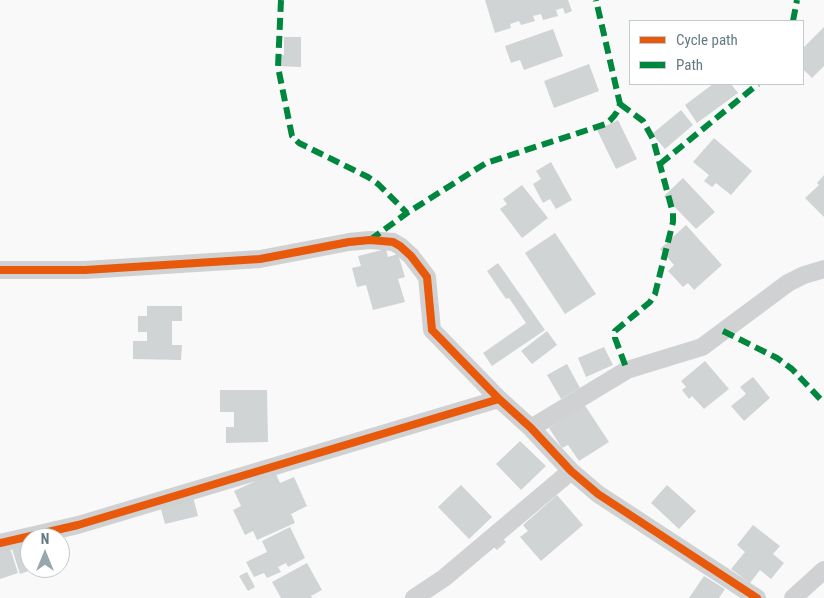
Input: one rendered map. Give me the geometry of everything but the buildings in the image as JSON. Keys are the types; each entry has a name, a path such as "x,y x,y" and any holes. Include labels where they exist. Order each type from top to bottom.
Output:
{"street":[{"path":"0,270 85,270 260,259 349,242 370,240 393,242 411,256 427,277 432,330 571,471 598,494 757,598"},
{"path":"530,428 627,370 702,347 794,279 824,269"},
{"path":"0,543 78,526 499,398"},
{"path":"414,598 444,578 571,471"},
{"path":"793,598 824,570"}],"marked path":[{"path":"281,0 278,67 292,136 299,143 368,177 378,184 407,213"},
{"path":"370,240 407,213 486,163 606,124 613,117 620,104 596,0"},
{"path":"793,20 797,0"},
{"path":"660,164 757,85"},
{"path":"620,104 643,121 653,139 673,213 673,222 655,294 650,302 615,331 615,338 627,370"},
{"path":"723,331 777,358 792,369 824,403"}],"cycle path":[{"path":"0,270 85,270 260,259 349,242 370,240 393,242 411,256 427,277 432,330 499,399 531,428 571,471 598,494 757,598"},
{"path":"0,543 78,525 499,399"}]}
